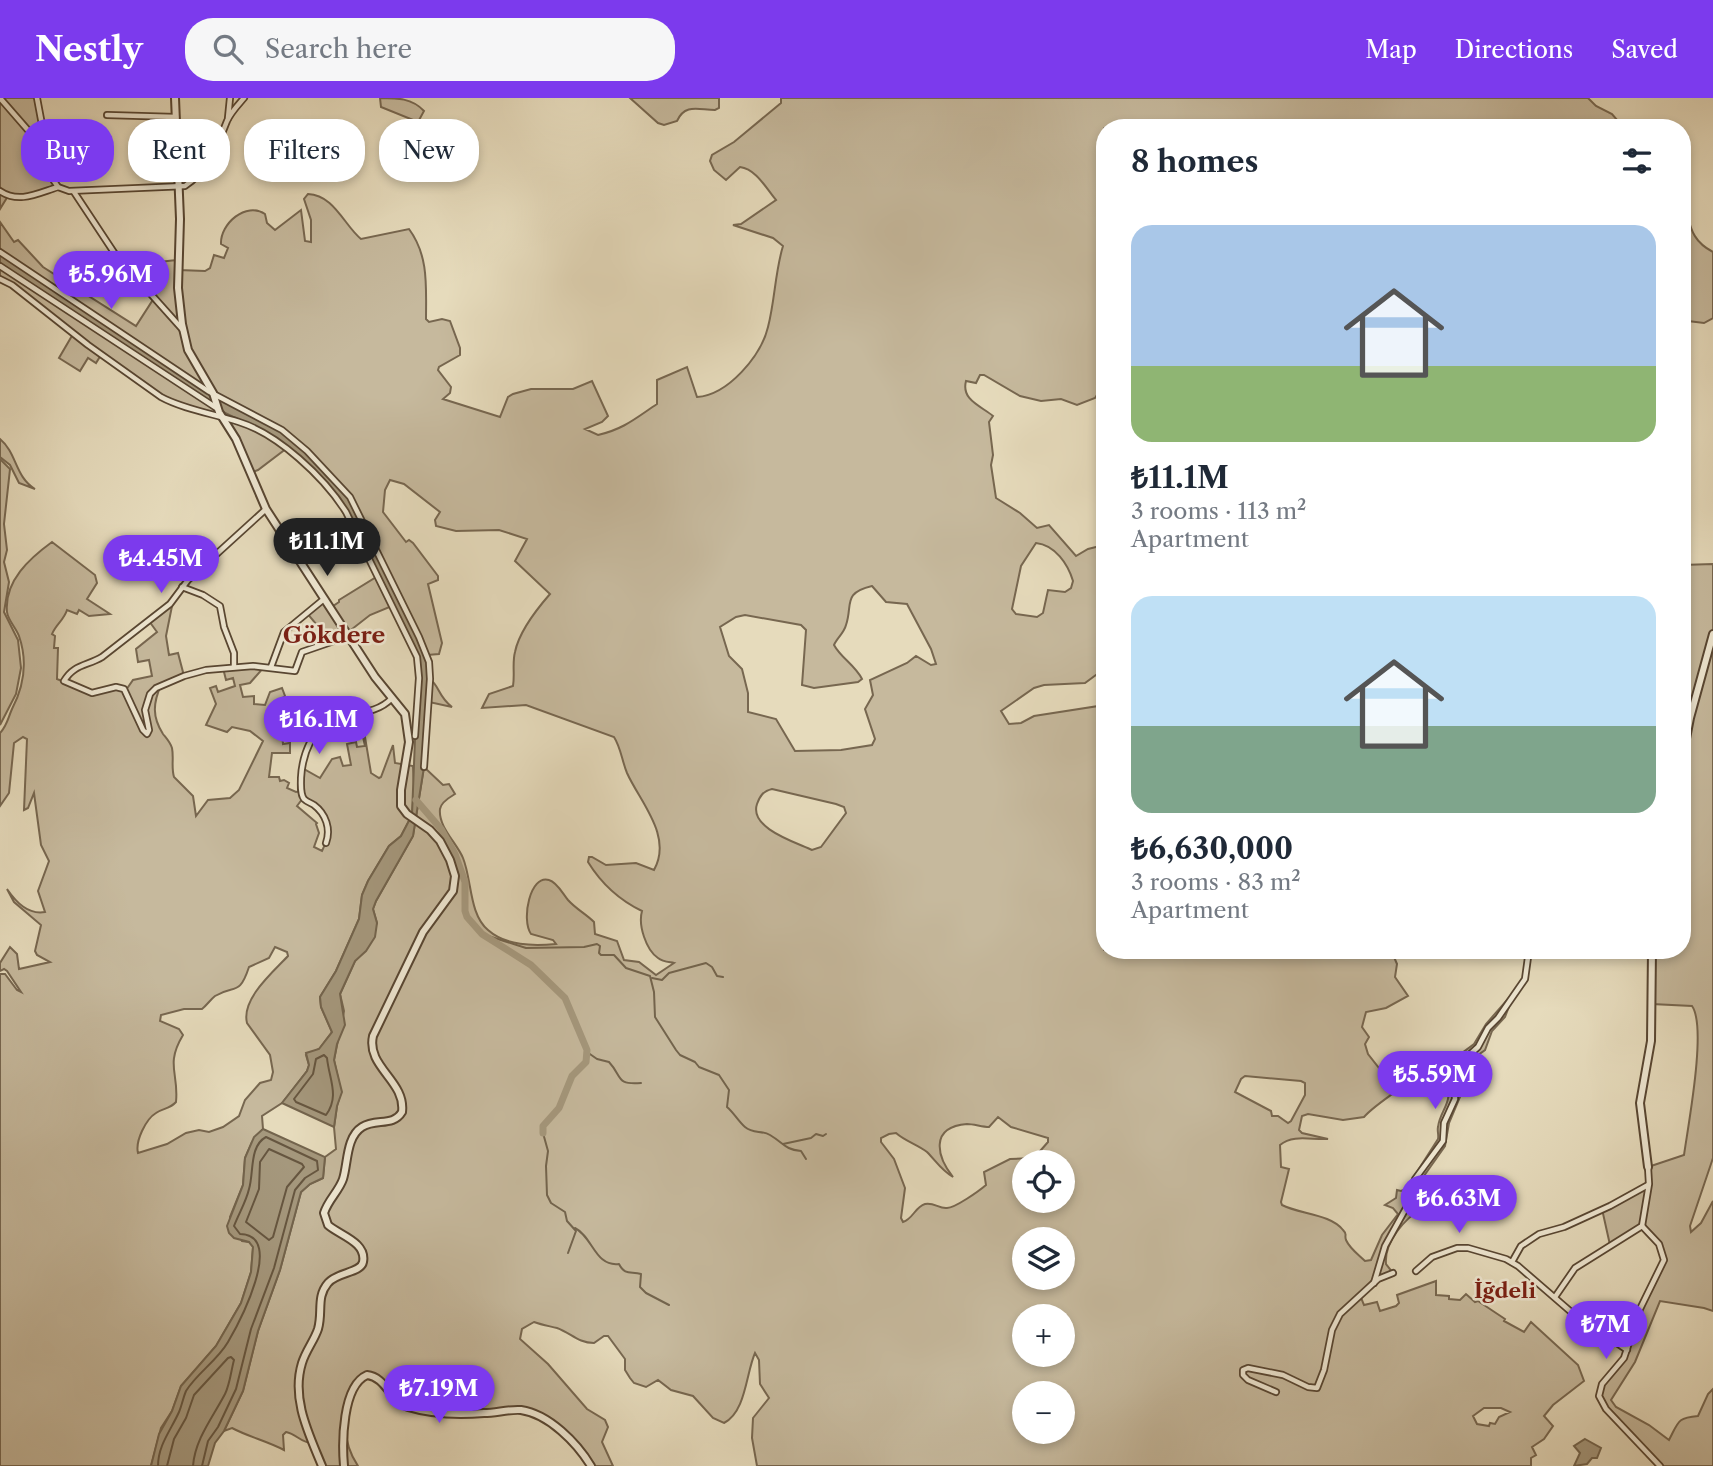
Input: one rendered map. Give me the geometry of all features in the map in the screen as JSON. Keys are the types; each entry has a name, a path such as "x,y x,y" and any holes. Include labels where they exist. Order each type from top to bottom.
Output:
{"street":[{"path":"0,98 21,123"},
{"path":"37,98 41,119"},
{"path":"175,98 179,187 178,288 183,331 191,355 213,395 217,408 236,439 266,509 374,677 407,718 418,737"},
{"path":"227,119 230,98"},
{"path":"228,119 243,98"},
{"path":"107,115 176,117"},
{"path":"55,182 58,187"},
{"path":"0,191 12,198 21,198 58,187 74,191 179,187 190,182"},
{"path":"74,191 116,254 183,331"},
{"path":"0,252 213,395 282,430 324,470 356,506 429,662 430,679 418,737 409,751 401,790 401,806 440,841 450,860 456,882 451,894 429,922 373,1037 371,1047 374,1058 400,1094 402,1112 393,1121 366,1125 357,1131 341,1185 327,1204 324,1213 328,1225 353,1241 360,1250 363,1263 358,1269 337,1276 325,1288 319,1302 319,1325 301,1364 300,1405 305,1426 322,1466"},
{"path":"0,266 217,408"},
{"path":"0,278 161,397 248,425 276,440 317,476 346,512 416,657 419,678 418,737 424,767"},
{"path":"317,476 324,470"},
{"path":"266,509 229,540 181,587 170,604 98,660 72,670 64,681 92,693 113,688 124,689 147,734 149,730 145,706 156,688 197,671 234,667 271,667 295,671 303,651 331,642 347,633"},
{"path":"181,587 203,595 220,606 233,653 234,667"},
{"path":"271,667 284,632 324,599"},
{"path":"1691,711 1713,634"},
{"path":"326,843 329,830 320,811 305,800 301,793 301,774 310,742 327,722 380,708 392,698"},
{"path":"1374,1283 1388,1240 1410,1201 1415,1179 1443,1141 1445,1119 1455,1099 1453,1082 1456,1067 1478,1047 1488,1028 1525,979 1528,959"},
{"path":"1555,1297 1575,1268 1642,1226 1649,1184 1640,1103 1651,1041 1652,959"},
{"path":"1512,1262 1521,1246 1539,1234 1564,1227 1649,1184"},
{"path":"1642,1226 1659,1244 1664,1260 1640,1309 1627,1350 1599,1392 1600,1400 1612,1416 1660,1466"},
{"path":"1416,1271 1432,1257 1457,1248 1468,1248 1512,1262 1574,1314 1627,1350"},
{"path":"1276,1392 1248,1380 1243,1375 1243,1370 1248,1368 1283,1375 1308,1387 1317,1388 1336,1320 1344,1309 1381,1276 1393,1273"},
{"path":"344,1466 342,1444 345,1420 356,1385 367,1376 376,1377 397,1401 411,1408 474,1414 511,1410 530,1412 569,1437 591,1466"}],"shaded area":[{"path":"0,98 37,98 41,119 21,119 21,182 55,182 58,187 21,198 8,196 0,209"},
{"path":"380,98 398,99 409,101 424,111 420,119 411,119 381,107"},
{"path":"630,98 719,98 719,108 688,110 680,115 677,121 664,125 658,123"},
{"path":"781,98 1588,98 1616,119 1096,119 1096,396 1077,405 1061,399 1041,401 1020,396 984,375 980,375 976,383 966,381 965,388 973,402 993,416 989,422 996,498 1037,528 1049,525 1076,556 1096,547 1096,675 1085,683 1034,688 1001,711 1009,724 1021,723 1034,716 1096,706 1096,959 1395,959 1397,964 1395,977 1408,996 1386,1008 1366,1012 1362,1027 1369,1037 1365,1044 1368,1054 1379,1068 1401,1070 1417,1076 1364,1117 1343,1120 1308,1114 1302,1116 1299,1130 1302,1133 1328,1139 1296,1139 1280,1145 1281,1167 1289,1169 1282,1205 1323,1217 1338,1225 1352,1249 1365,1261 1371,1260 1382,1235 1398,1214 1385,1205 1396,1198 1397,1190 1406,1189 1438,1139 1439,1121 1448,1099 1444,1080 1458,1056 1474,1044 1486,1024 1515,991 1505,1017 1492,1031 1485,1050 1464,1065 1459,1072 1457,1082 1460,1097 1449,1123 1445,1146 1419,1183 1416,1199 1423,1208 1403,1224 1388,1247 1386,1264 1393,1273 1381,1276 1360,1295 1364,1305 1377,1302 1380,1311 1396,1306 1399,1303 1397,1295 1436,1281 1436,1295 1460,1300 1466,1294 1524,1332 1531,1322 1578,1365 1584,1381 1553,1405 1544,1416 1553,1426 1544,1439 1532,1447 1536,1455 1531,1458 1531,1466 757,1466 752,1438 753,1418 769,1398 760,1384 759,1360 755,1353 741,1401 731,1418 724,1423 713,1418 693,1396 671,1390 658,1380 646,1387 634,1383 625,1370 625,1359 608,1336 588,1343 557,1328 534,1322 522,1329 520,1339 548,1364 587,1409 605,1420 608,1427 602,1442 613,1466 591,1466 575,1442 530,1412 431,1411 406,1406 372,1376 360,1379 346,1423 348,1444 358,1466 322,1466 313,1443 286,1432 283,1435 284,1450 232,1428 224,1431 243,1391 258,1331 280,1270 301,1192 323,1178 325,1157 336,1149 334,1127 341,1092 334,1060 344,1011 340,994 377,923 373,909 376,901 413,836 424,767 443,785 449,784 455,794 442,804 440,816 463,858 477,915 488,930 511,942 529,945 556,944 553,940 531,934 527,919 532,891 542,880 549,880 594,922 595,934 617,941 624,960 639,962 656,975 674,963 662,960 654,954 642,930 642,911 611,890 588,862 589,857 592,857 606,865 636,863 654,870 660,845 652,820 627,773 614,737 526,705 482,708 489,694 513,686 517,644 529,622 550,594 515,561 527,539 499,530 456,531 436,526 435,520 440,512 404,484 390,480 385,490 383,512 406,542 409,540 413,543 438,576 438,580 428,584 442,643 439,654 427,655 356,506 224,401 0,252 0,222 14,242 18,240 43,267 136,326 154,298 132,274 154,264 179,260 179,270 205,271 210,268 214,255 224,258 228,248 221,244 222,236 229,222 250,210 265,214 267,223 275,230 301,210 305,241 311,242 311,220 304,199 308,194 317,196 332,205 361,239 409,229 423,261 426,319 429,322 442,319 450,321 460,348 460,355 438,370 451,387 450,393 443,399 500,417 508,397 513,394 531,389 573,389 592,381 608,416 602,422 585,429 598,435 623,426 657,404 657,380 687,367 697,397 720,389 731,382 751,361 764,338 783,246 773,238 733,225 741,224 776,200 746,168 740,167 726,180 714,170 710,161 712,155 734,142 781,103","holes":["1036,543 1049,547 1060,556 1073,581 1071,588 1065,592 1048,590 1043,613 1037,617 1016,614 1012,609 1021,566","872,586 886,602 907,604 936,664 931,665 916,656 870,680 873,695 865,709 875,739 872,745 841,750 795,751 776,719 748,712 748,693 742,669 729,656 720,627 745,615 801,625 806,630 802,685 814,688 858,682 862,679 859,674 834,645 845,628 852,596","772,789 844,807 846,813 821,847 812,850 775,833 766,827 756,813 761,796","1245,1076 1301,1081 1305,1083 1305,1095 1288,1123 1235,1092","1484,1408 1501,1408 1510,1412 1489,1426 1477,1424 1473,1416"]},
{"path":"1691,226 1699,241 1713,252 1713,318 1704,323 1691,321"},
{"path":"0,266 211,406 264,432 287,448 250,473 222,418 174,404 101,355 96,363 88,358 80,371 59,358 73,334 0,279"},
{"path":"0,439 10,451 23,478 35,489 19,483 10,465 0,457"},
{"path":"0,459 10,469 4,524 7,550 4,562 9,582 4,612 18,640 21,668 16,694 0,725"},
{"path":"52,542 95,575 97,583 87,599 110,614 89,616 79,610 77,614 67,610 52,634 55,636 54,648 58,648 57,679 89,692 113,688 126,690 133,680 152,676 149,660 138,662 136,649 157,632 149,621 173,601 166,636 169,655 178,653 184,676 161,685 156,698 155,716 172,748 174,777 193,796 196,816 208,800 230,798 239,790 263,741 250,731 232,727 227,732 206,725 216,704 210,688 216,686 218,692 235,686 233,678 226,680 223,668 264,667 250,683 240,685 243,697 254,696 254,704 265,705 270,692 282,688 285,696 280,700 283,706 280,709 282,719 287,718 288,732 282,733 283,744 290,743 290,753 272,753 269,777 279,777 280,781 289,783 287,788 301,791 302,768 320,778 332,759 340,757 343,766 351,765 347,744 356,742 357,747 365,746 363,737 365,737 371,773 379,778 393,745 395,763 413,766 412,815 401,836 389,846 368,881 362,895 359,919 336,971 320,997 321,1007 332,1032 319,1049 306,1055 309,1065 307,1071 282,1103 262,1116 263,1129 252,1142 245,1158 243,1185 230,1217 242,1241 249,1242 253,1247 251,1272 241,1303 216,1346 181,1386 172,1411 161,1428 151,1466 0,1466 0,974 5,974 21,992 7,971 0,971 0,963 10,947 17,954 19,969 50,962 35,951 41,925 14,902 7,889 18,903 33,912 45,912 38,891 49,861 41,845 34,793 28,808 24,810 27,739 23,737 14,743 9,793 0,806 0,733 19,692 24,664 19,636 7,612 7,601 20,571","holes":["303,798 321,815 327,827 322,851 314,847 319,833 317,823 297,806","275,947 287,952 288,956 253,995 246,1014 247,1023 270,1055 273,1072 271,1080 260,1083 245,1100 239,1116 223,1127 209,1132 199,1130 186,1133 167,1144 138,1153 140,1137 149,1120 176,1102 174,1062 183,1035 179,1029 160,1021 161,1015 184,1009 202,1009 215,996 239,986 249,967 269,958"]},
{"path":"1713,564 1713,1158 1690,1226 1691,1232 1701,1223 1713,1201 1713,1311 1660,1301 1635,1362 1611,1400 1616,1407 1649,1425 1669,1440 1679,1422 1698,1416 1713,1389 1713,1466 1660,1466 1600,1400 1601,1388 1622,1361 1636,1321 1664,1260 1662,1251 1642,1226 1610,1245 1602,1209 1649,1184 1648,1167 1684,1155 1695,1078 1698,1034 1692,1006 1652,1004 1652,959 1691,959 1691,565"},
{"path":"378,576 392,606 370,615 331,642 306,612 324,599 330,608"},
{"path":"430,679 444,699 452,707 429,702"},
{"path":"328,705 362,711 373,710 364,719 344,728 341,717 334,719"}],"water":[{"path":"0,252 208,391 269,422 294,439 350,497 429,662 424,767 413,836 376,901 373,909 377,923 375,937 355,961 340,994 345,1025 334,1060 342,1092 334,1127 282,1103 307,1071 309,1065 306,1053 319,1049 332,1032 321,1007 320,997 336,971 359,919 362,895 368,881 389,846 401,836 412,815 418,663 341,504 299,459 264,432 211,406 0,266"},
{"path":"263,1129 325,1157 323,1178 301,1192 280,1270 258,1331 243,1391 224,1431 215,1443 208,1466 151,1466 159,1434 172,1411 181,1386 216,1346 241,1303 251,1272 253,1247 249,1242 234,1238 227,1226 243,1185 245,1158 254,1137"},
{"path":"1585,1439 1601,1448 1597,1458 1592,1458 1587,1464 1574,1466 1580,1453 1574,1446"}],"waterway":[{"path":"416,800 441,829 455,854 465,882 467,917 482,934 531,965 565,998 587,1050 586,1062 572,1076 559,1108 543,1126 543,1133"},
{"path":"482,934 526,948 584,947 597,944 600,946 601,955 614,955 626,968 650,976 655,1017 680,1055 719,1075 729,1090 727,1107 745,1127 767,1134 788,1147 801,1151 806,1159"},
{"path":"652,978 662,980 669,973 706,963 717,976 723,977"},
{"path":"587,1052 597,1059 609,1062 623,1081 641,1083"},
{"path":"543,1133 548,1151 547,1195 551,1203 565,1212 567,1221 576,1231 568,1253"},
{"path":"783,1144 811,1138 816,1134 826,1134"},
{"path":"575,1228 605,1261 619,1264 626,1272 641,1274 640,1287 669,1305"}],"district":[{"name":"Gökdere","path":"334,635"},
{"name":"İğdeli","path":"1505,1290"}]}
